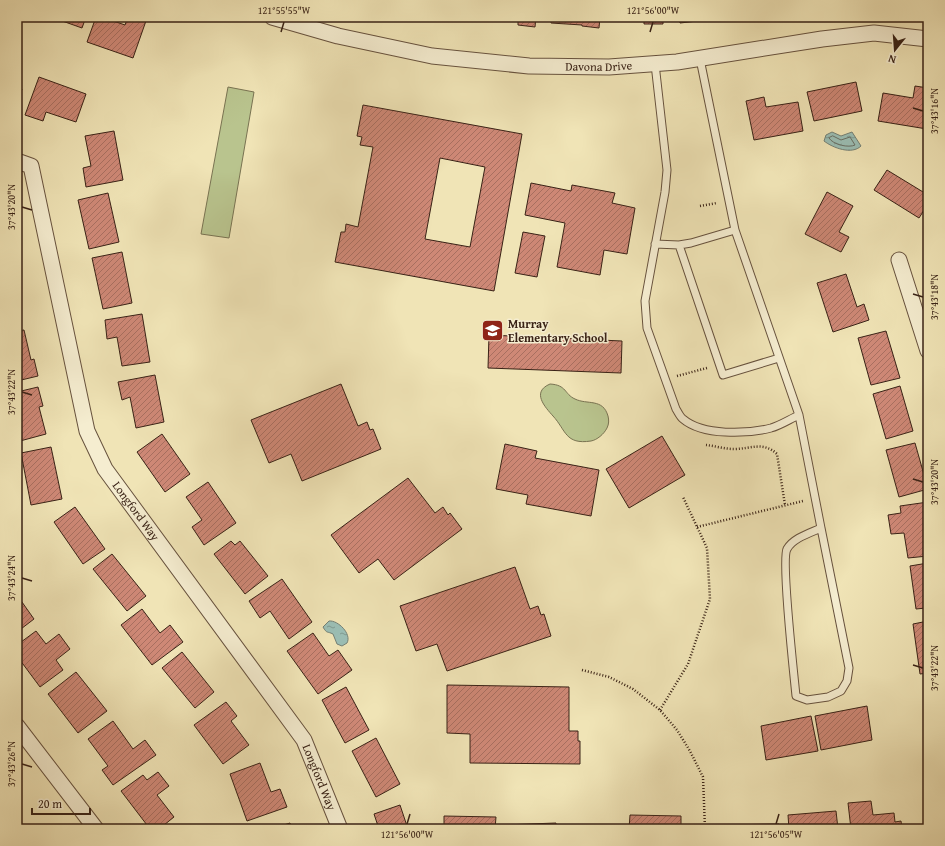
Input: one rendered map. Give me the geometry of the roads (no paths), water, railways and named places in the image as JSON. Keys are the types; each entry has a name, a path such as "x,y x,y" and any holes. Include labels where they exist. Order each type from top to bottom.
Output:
{"street":[{"name":"Davona Drive","path":"272,17 310,22 338,36 440,57 529,66 609,67 654,64 700,59 822,39 874,33 928,39"},
{"name":"Longford Way","path":"17,161 31,166 87,431 105,469 304,740 340,829"},
{"path":"899,260 928,351"},
{"path":"17,726 96,829"}],"lane":[{"path":"700,59 735,230 800,415 848,668 847,681 841,692 828,697 807,700 796,696 786,575 786,550 793,542 821,528"},
{"path":"654,64 667,170 665,192 645,301 647,328 676,409 682,419 707,430 733,433 772,428 800,415"},
{"path":"655,244 679,245 691,243 735,230"},
{"path":"679,245 722,375 779,358"}],"water":[{"path":"832,132 841,136 852,132 861,146 853,150 842,150 832,146 824,141 826,135"},
{"path":"329,621 333,621 343,628 348,636 347,643 342,646 337,644 333,634 325,631 323,627"}],"place":[{"name":"Murray Elementary School","path":"492,331"}]}
